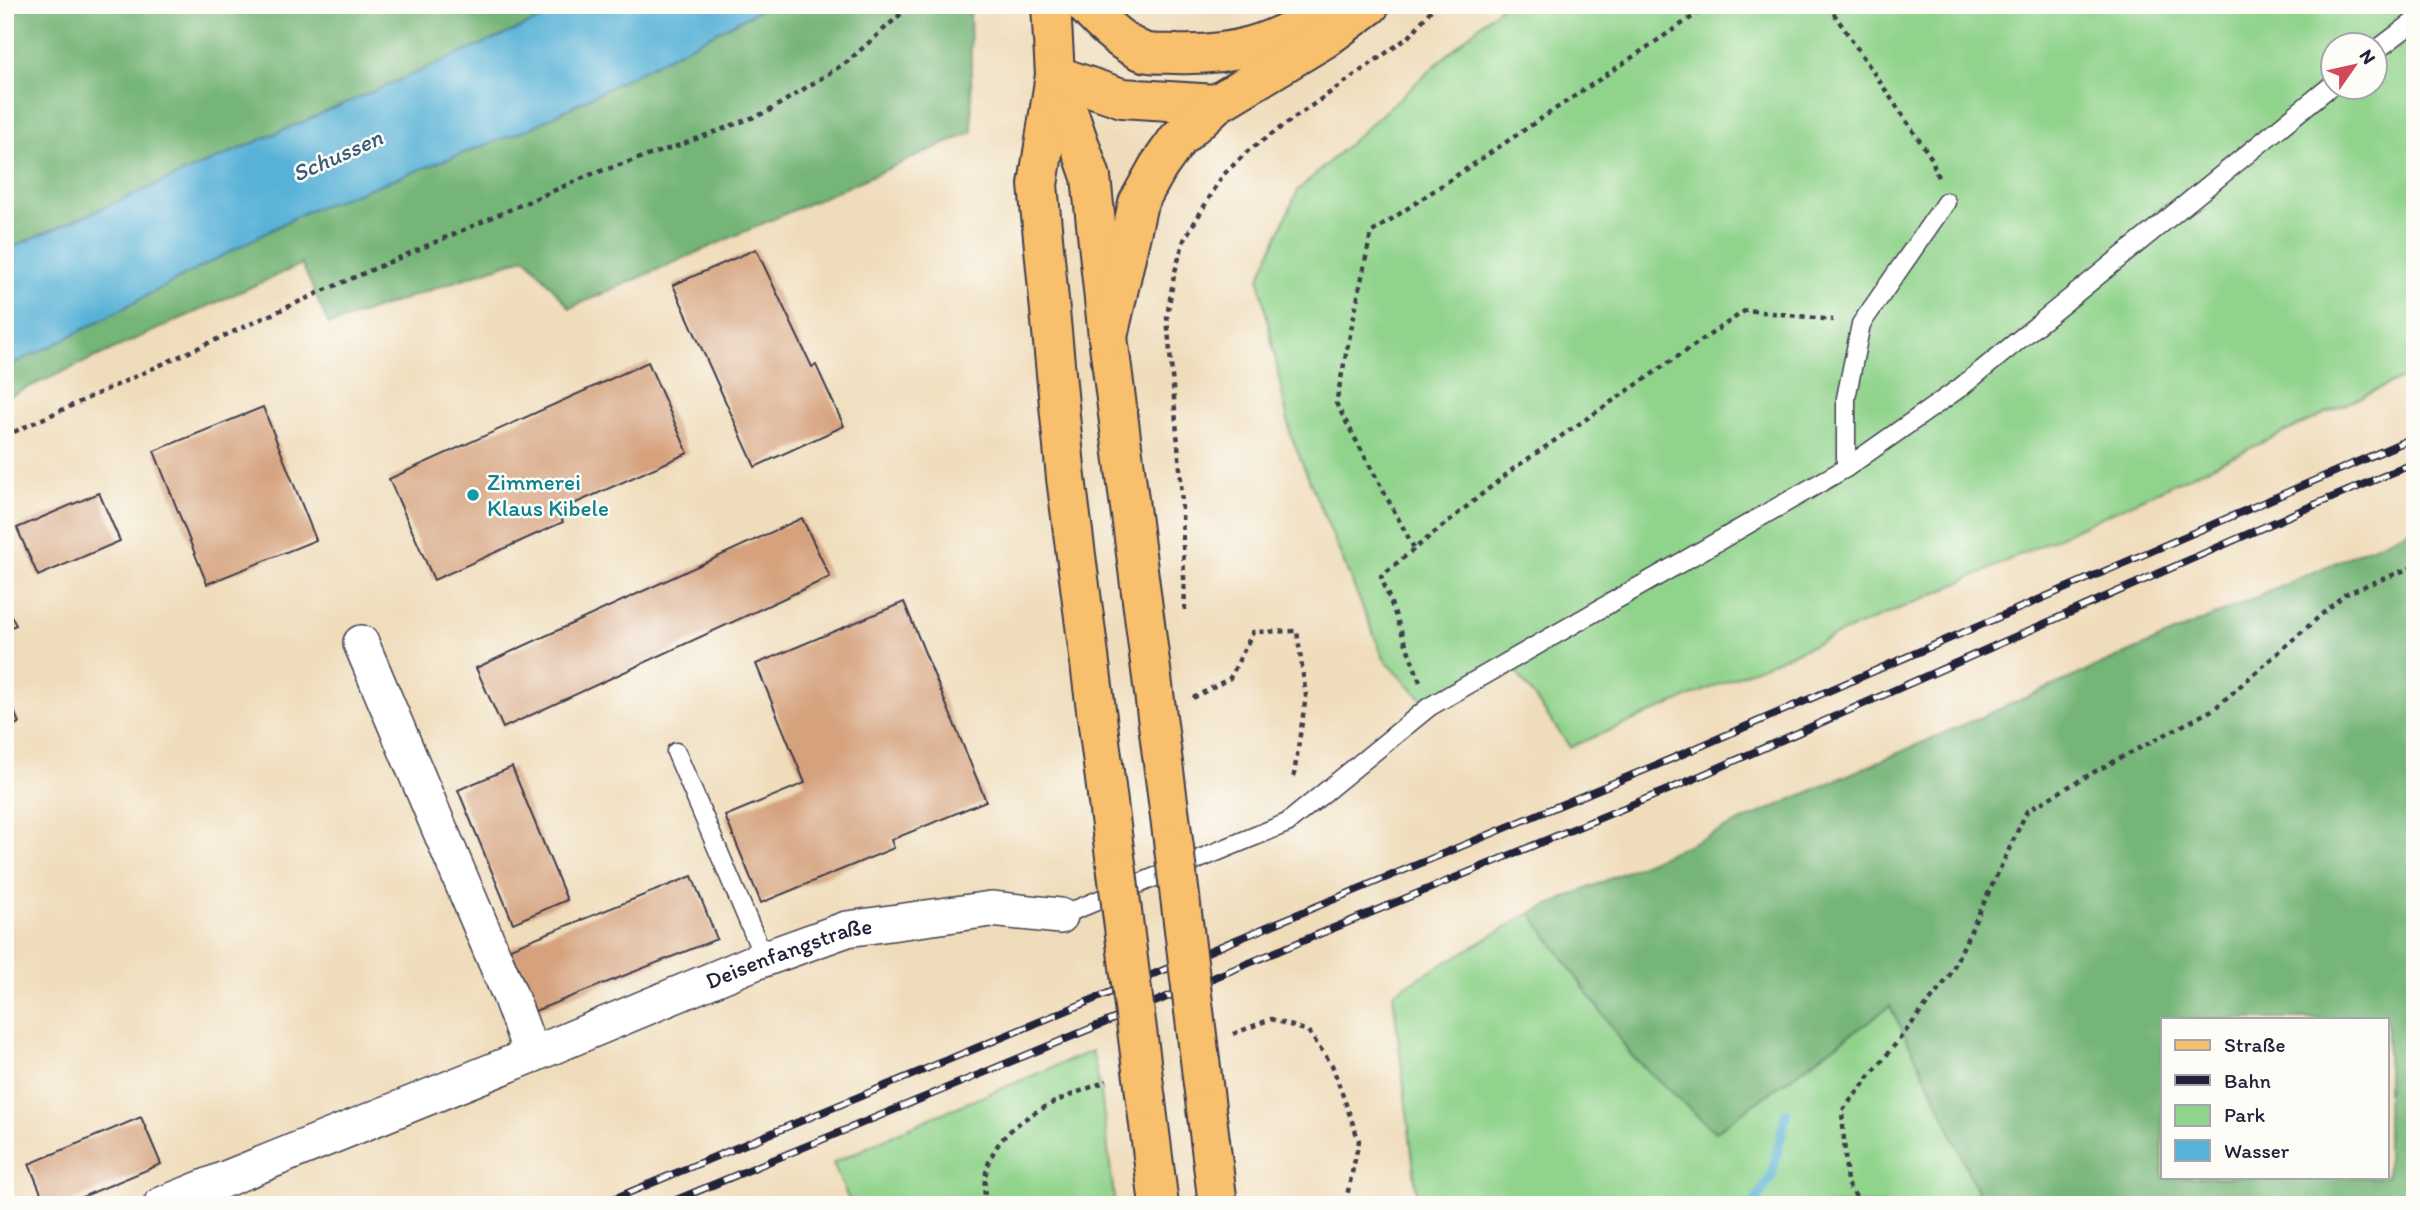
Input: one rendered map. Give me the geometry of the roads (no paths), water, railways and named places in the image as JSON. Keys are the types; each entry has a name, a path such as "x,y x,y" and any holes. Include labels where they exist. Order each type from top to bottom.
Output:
{"main road":[{"path":"1051,5 1055,75 1038,185 1066,478 1158,1205"},
{"path":"1085,5 1105,28 1144,52 1206,55 1232,52 1261,43 1303,25 1333,5"},
{"path":"1108,337 1138,203 1158,167 1178,139 1216,104 1324,39 1370,5"},
{"path":"1055,75 1122,98 1216,104"},
{"path":"1055,75 1090,177 1218,1205"}],"street":[{"path":"361,643 509,993 532,1055"},
{"name":"Deisenfangstraße","path":"161,1205 764,958 847,929 991,909 1060,916"}],"lane":[{"path":"2388,42 2415,22"},
{"path":"1060,916 1287,823 1429,707 1510,663 1846,468 1961,387 2318,97"},
{"path":"1846,468 1846,398 1861,324 1946,202"},
{"path":"676,752 764,958"}],"water":[{"name":"Schussen","path":"566,5 769,5 529,129 303,213 52,346 5,367 5,250 534,22"}],"waterway":[{"path":"1754,1205 1772,1175 1786,1113"}],"railway":[{"path":"599,1205 1671,759 2415,437"},
{"path":"664,1205 1682,784 2300,511 2415,463"}],"place":[{"name":"Zimmerei Klaus Kibele","path":"473,495"}]}
